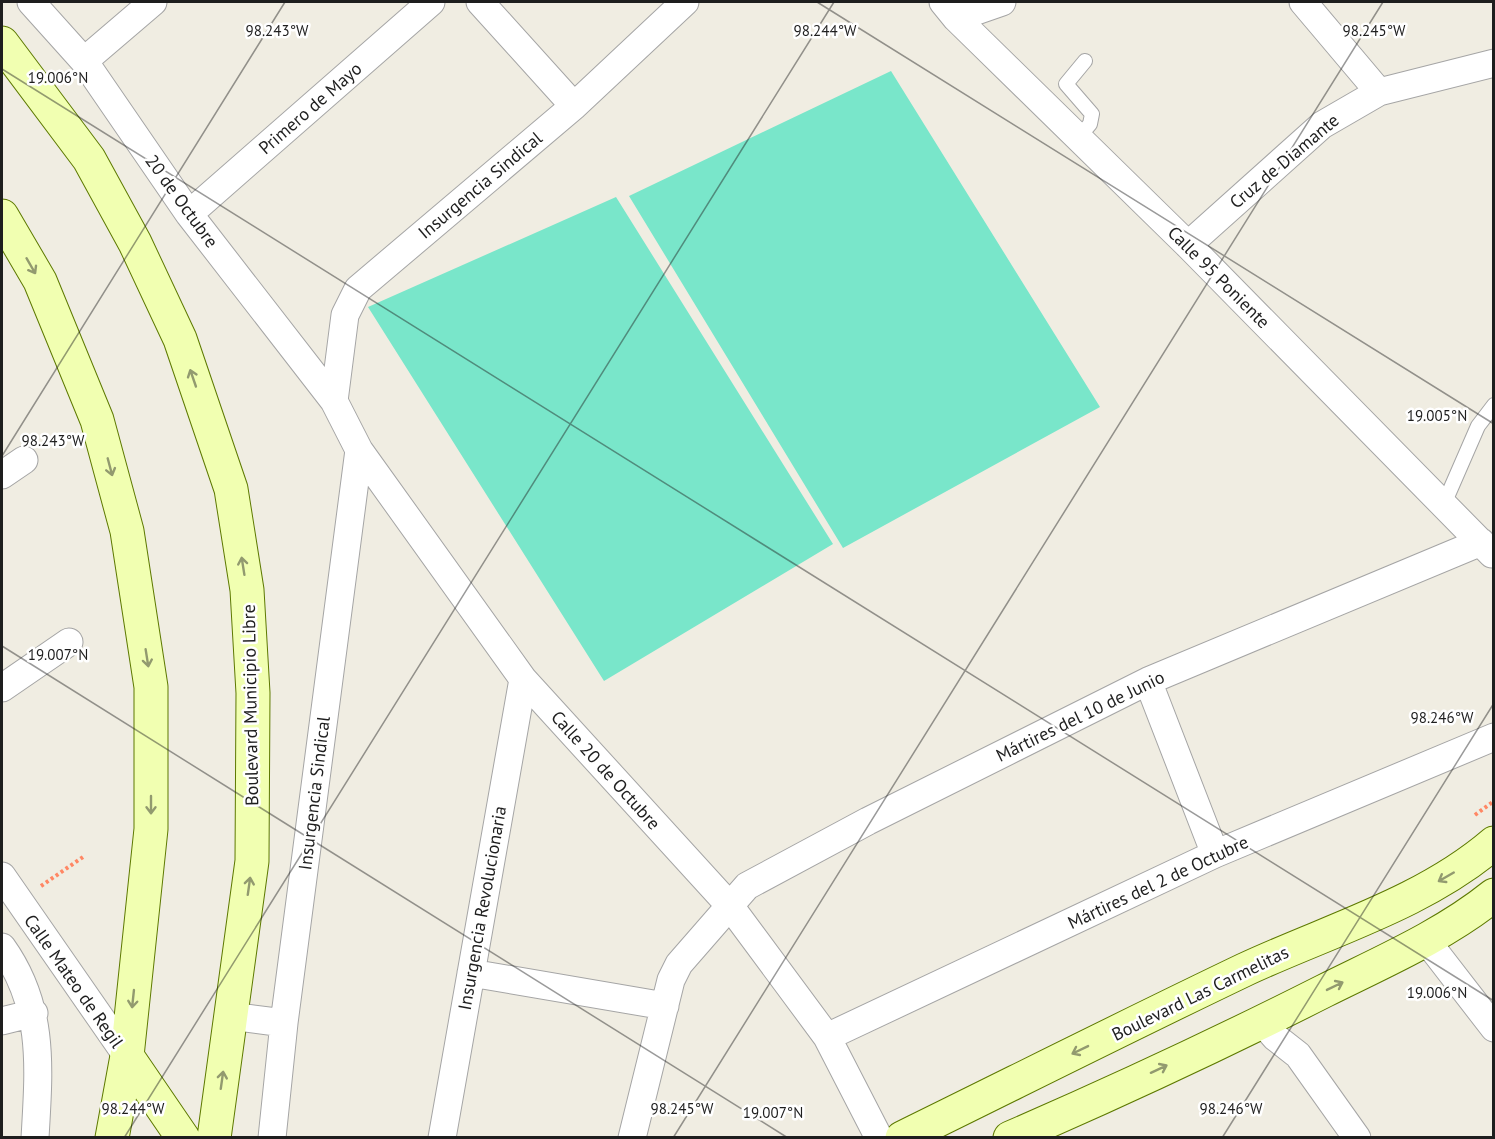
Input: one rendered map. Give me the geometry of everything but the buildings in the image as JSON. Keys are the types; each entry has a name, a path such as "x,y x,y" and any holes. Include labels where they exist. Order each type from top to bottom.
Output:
{"main road":[{"name":"Boulevard Municipio Libre","path":"2,44 89,159 135,243 180,339 231,489 247,590 253,693 252,861 214,1137"},
{"path":"2,216 40,281 97,420 127,531 151,687 151,829 119,1131"},
{"name":"Boulevard Las Carmelitas","path":"902,1137 1202,991 1428,888 1460,869 1494,843"},
{"path":"1020,1135 1262,1022 1426,940 1465,918 1494,895"},
{"path":"1202,991 1225,1038"},
{"path":"127,1056 183,1137"}],"street":[{"name":"20 de Octubre","path":"31,2 84,61 189,214 334,401"},
{"path":"84,61 153,2"},
{"name":"Primero de Mayo","path":"189,214 431,2"},
{"path":"480,2 574,106"},
{"name":"Insurgencia Sindical","path":"334,401 345,315 358,289 574,106 685,2"},
{"path":"949,10 1002,2"},
{"path":"1303,2 1380,92"},
{"name":"Calle 95 Poniente","path":"949,10 1188,245 1487,549"},
{"name":"Cruz de Diamante","path":"1188,245 1322,125 1380,92 1494,63"},
{"name":"Calle 20 de Octubre","path":"334,401 359,450 523,679 730,906 827,1037 879,1137"},
{"name":"Insurgencia Sindical","path":"272,1137 284,1023 359,450"},
{"path":"2,475 24,460"},
{"name":"Mártires del 10 de Junio","path":"632,1137 671,980 679,964 747,886 868,821 1148,681 1448,558 1487,549"},
{"path":"2,688 69,642"},
{"name":"Insurgencia Revolucionaria","path":"442,1137 523,679"},
{"path":"1148,681 1215,854"},
{"name":"Mártires del 2 de Octubre","path":"827,1037 1215,854 1494,737"},
{"name":"Calle Mateo de Regil","path":"2,876 127,1056"},
{"path":"1426,940 1494,1028"},
{"path":"2,947 11,960 34,1013 40,1066 35,1137"},
{"path":"471,973 665,1006"},
{"path":"2,1021 34,1013"},
{"path":"231,1016 284,1023"},
{"path":"1262,1022 1275,1037 1298,1055 1357,1137"}],"lane":[{"path":"1078,138 1093,117 1066,84 1085,61"},
{"path":"1444,504 1478,426 1494,405"}],"path":[{"path":"18,901 82,858"}],"green space":[{"path":"891,71 1100,407 843,548 629,196"},
{"path":"616,197 833,544 604,681 368,307"}]}
